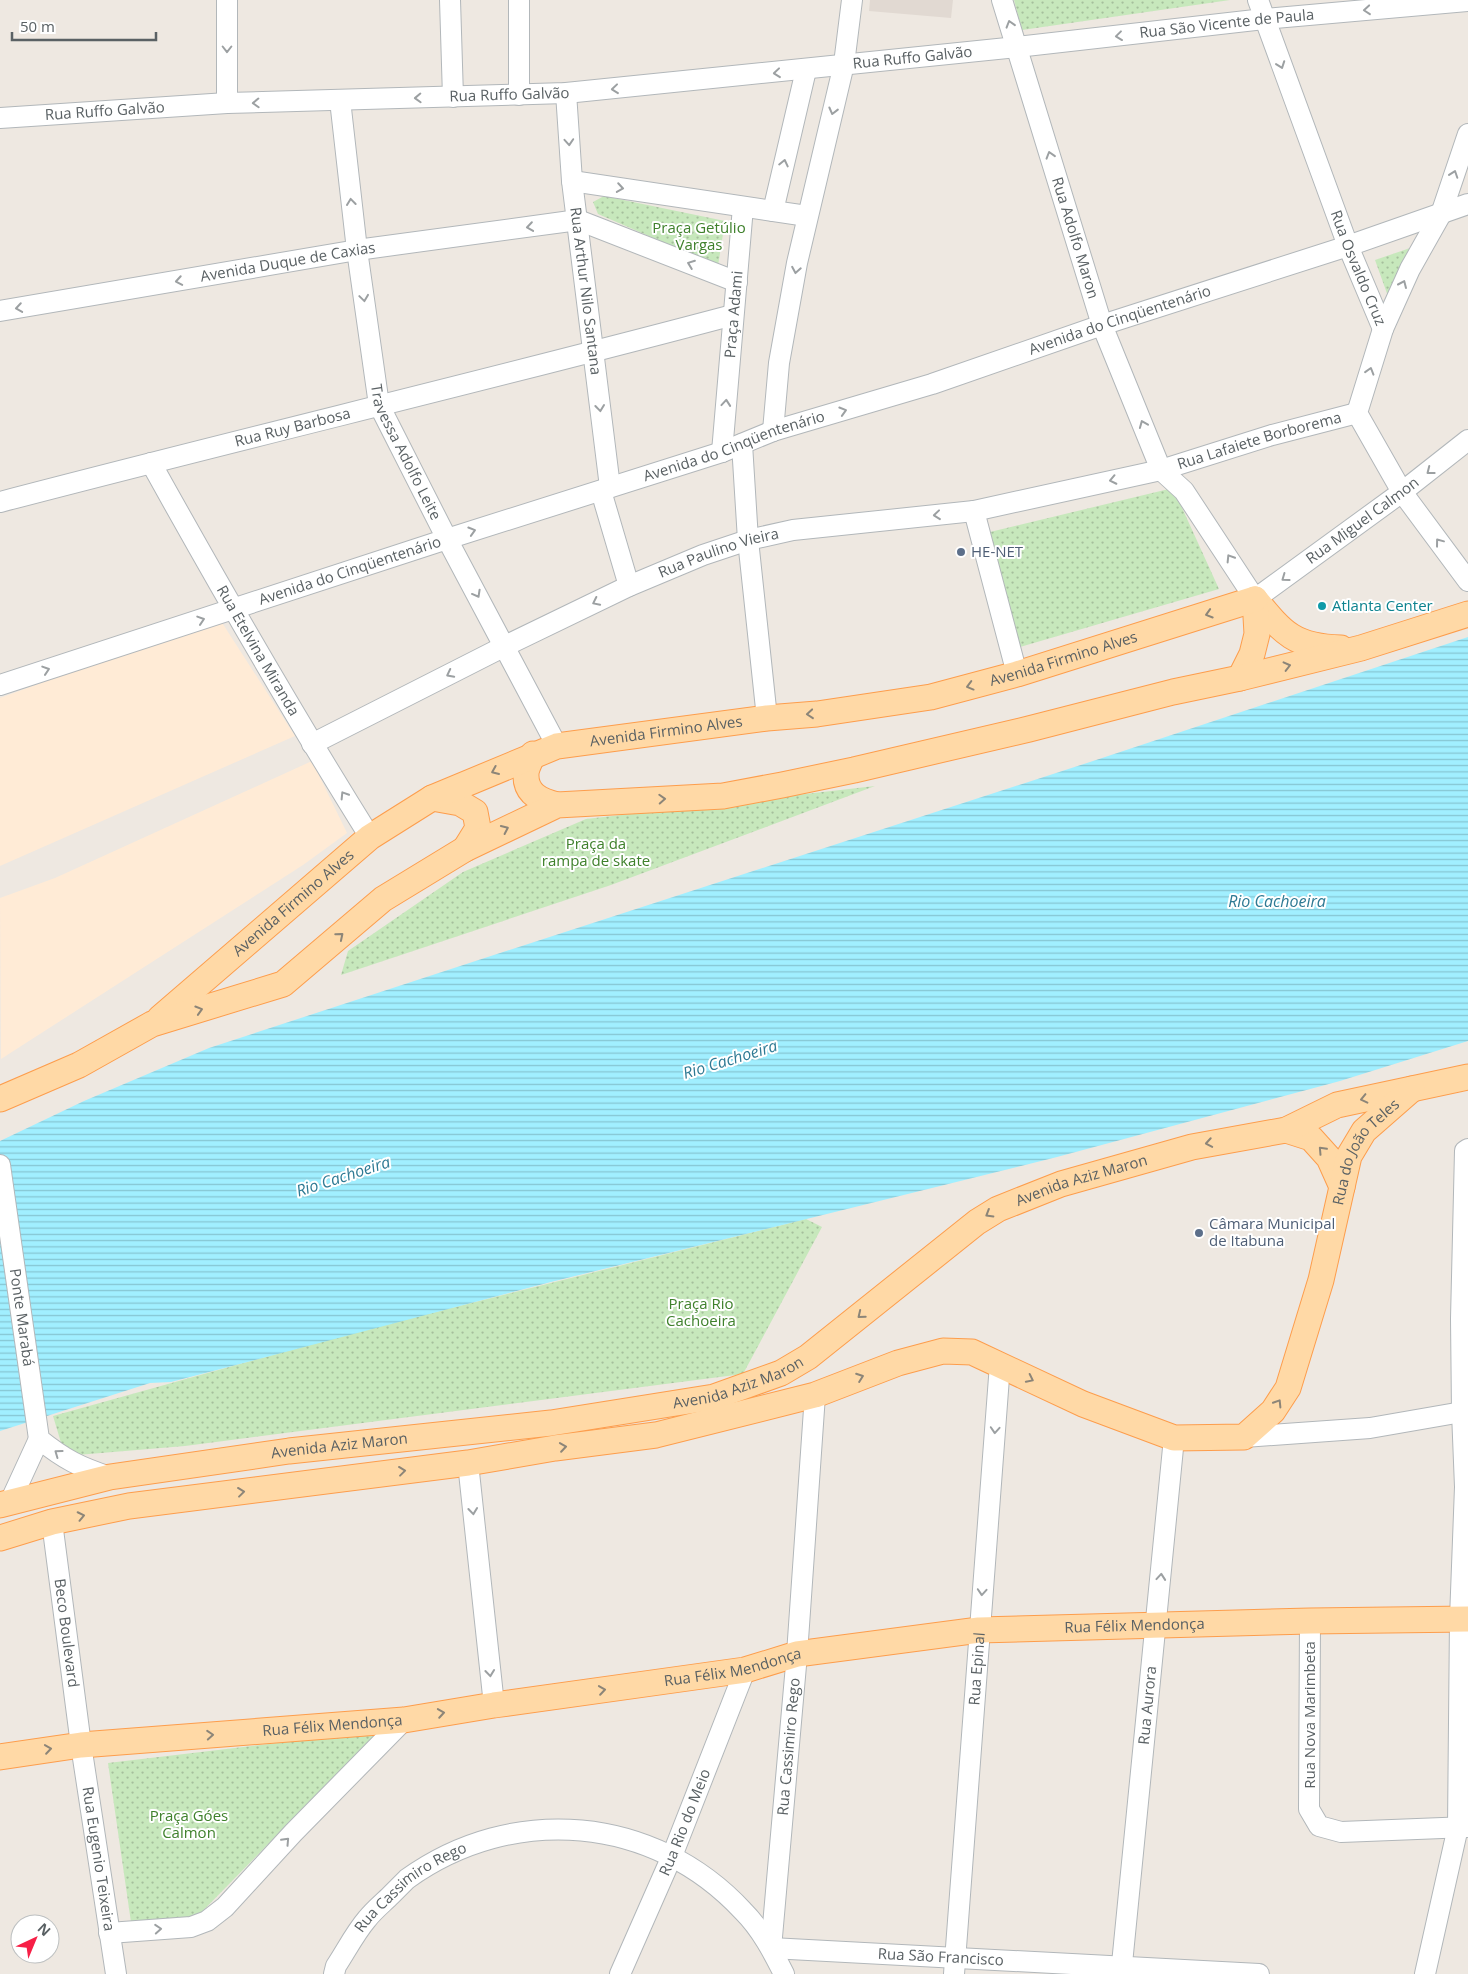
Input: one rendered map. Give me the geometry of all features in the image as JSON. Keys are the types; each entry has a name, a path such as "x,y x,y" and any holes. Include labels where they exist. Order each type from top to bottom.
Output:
{"main road":[{"path":"1256,599 1273,621 1295,639 1318,647 1360,648"},
{"path":"1240,678 1252,654 1257,634 1256,599"},
{"name":"Avenida Firmino Alves","path":"0,1099 79,1065 152,1024 370,837 432,798 533,754 557,746 767,718 817,714 931,697 1017,674 1256,599"},
{"name":"Avenida Firmino Alves","path":"152,1024 283,984 383,899 465,849 557,805 723,796 854,770 1360,648 1468,614"},
{"path":"533,754 526,774 529,787 539,800 557,805"},
{"path":"432,798 460,803 475,812 478,828 465,849"},
{"name":"Rua do João Teles","path":"1244,1437 1273,1411 1288,1388 1321,1280 1349,1156 1364,1131 1412,1089 1468,1077"},
{"name":"Avenida Aziz Maron","path":"5,1503 110,1477 289,1450 551,1423 714,1397 781,1373 808,1357 976,1222 998,1209 1061,1184 1192,1146 1286,1130 1337,1106 1412,1089"},
{"path":"1286,1130 1311,1138 1329,1158 1342,1187"},
{"name":"Avenida Aziz Maron","path":"0,1538 52,1522 129,1506 468,1463 555,1448 656,1435 815,1395 898,1364 943,1351 972,1352 1083,1404 1174,1438"},
{"path":"1174,1438 1244,1437"},
{"name":"Rua Félix Mendonça","path":"0,1756 81,1744 404,1720 494,1705 745,1670 797,1654 979,1630 1464,1619"}],"street":[{"path":"227,0 227,103"},
{"path":"450,0 453,97"},
{"path":"519,0 519,95"},
{"path":"773,432 779,363 807,216 844,64 852,0"},
{"name":"Rua Adolfo Maron","path":"1002,0 1102,325 1161,470"},
{"name":"Rua Osvaldo Cruz","path":"1258,0 1348,246 1383,329 1357,413"},
{"name":"Rua São Vicente de Paula","path":"1017,47 1264,19 1468,1"},
{"name":"Rua Ruffo Galvão","path":"0,118 227,103 566,93 1017,47"},
{"path":"773,211 806,70"},
{"name":"Rua Arthur Nilo Santana","path":"566,93 572,181 593,352 605,489 629,586"},
{"name":"Travessa Adolfo Leite","path":"340,100 357,250 379,404 447,539 557,746"},
{"path":"1383,329 1410,269 1440,214 1468,134"},
{"path":"572,181 807,216"},
{"name":"Avenida do Cinqüentenário","path":"0,685 447,539 722,452 773,432 932,384 1102,325 1348,246 1468,204"},
{"name":"Praça Adami","path":"722,452 744,207"},
{"path":"578,220 737,282"},
{"name":"Avenida Duque de Caxias","path":"0,312 357,250 578,220"},
{"name":"Rua Ruy Barbosa","path":"0,502 733,315"},
{"path":"1357,413 1402,492 1468,581"},
{"name":"Rua Lafaiete Borborema","path":"1161,470 1272,436 1357,413"},
{"name":"Rua Miguel Calmon","path":"1256,599 1402,492 1468,440"},
{"path":"742,444 748,540 767,718"},
{"name":"Rua Etelvina Miranda","path":"151,463 233,610 312,744 370,837"},
{"path":"1161,470 1184,490 1256,599"},
{"name":"Rua Paulino Vieira","path":"312,744 505,646 629,586 703,555 748,540 793,530 974,511 1161,470"},
{"path":"974,511 1017,674"},
{"path":"1425,1974 1463,1827 1467,1487 1462,1412 1465,1319 1466,1150"},
{"name":"Ponte Marabá","path":"0,1165 38,1435"},
{"name":"Rua Epinal","path":"955,1966 1000,1364"},
{"name":"Rua Cassimiro Rego","path":"771,1948 797,1654 815,1395"},
{"path":"1244,1437 1370,1428 1462,1412"},
{"path":"5,1503 38,1435 60,1456 72,1463 110,1477"},
{"name":"Rua Aurora","path":"1121,1970 1174,1438"},
{"path":"468,1463 494,1705"},
{"name":"Beco Boulevard","path":"52,1522 81,1744"},
{"name":"Rua Nova Marimbeta","path":"1310,1621 1309,1809 1319,1826 1341,1832 1463,1827"},
{"name":"Rua Rio do Meio","path":"620,1974 672,1856 745,1670"},
{"path":"109,1933 191,1927 207,1921 225,1907 293,1833 404,1720"},
{"name":"Rua Eugenio Teixeira","path":"81,1744 116,1974"},
{"name":"Rua Cassimiro Rego","path":"334,1974 336,1966 366,1919 406,1880 454,1851 508,1833 564,1828 619,1836 672,1856 710,1880 737,1905 771,1948 784,1974"},
{"name":"Rua São Francisco","path":"771,1948 955,1966 1259,1974"}],"shaded area":[{"path":"870,0 953,0 951,18 869,11"},
{"path":"219,618 295,736 0,866 0,698"},
{"path":"312,761 347,833 303,865 1,1059 0,898 55,878"}],"green space":[{"path":"1014,0 1230,0 1022,30"},
{"name":"Praça Getúlio Vargas","path":"604,196 725,221 718,266 598,214 593,202"},
{"path":"1416,246 1389,299 1375,260"},
{"path":"1173,488 1219,589 1020,647 990,532"},
{"name":"Praça da rampa de skate","path":"875,786 611,885 341,975 348,951 463,872 586,819"},
{"name":"Praça Rio Cachoeira","path":"806,1219 822,1227 743,1374 185,1446 65,1456 53,1416 348,1334"},
{"name":"Praça Góes Calmon","path":"379,1731 187,1927 133,1936 108,1763"}],"water":[{"name":"Rio Cachoeira","path":"1468,637 1468,1041 1340,1081 1057,1157 551,1282 171,1382 150,1383 0,1431 0,1141 84,1101 209,1048 1090,762"}],"place":[{"name":"HE-NET","path":"961,552"},
{"name":"Atlanta Center","path":"1322,606"},
{"name":"Câmara Municipal de Itabuna","path":"1199,1233"}]}
